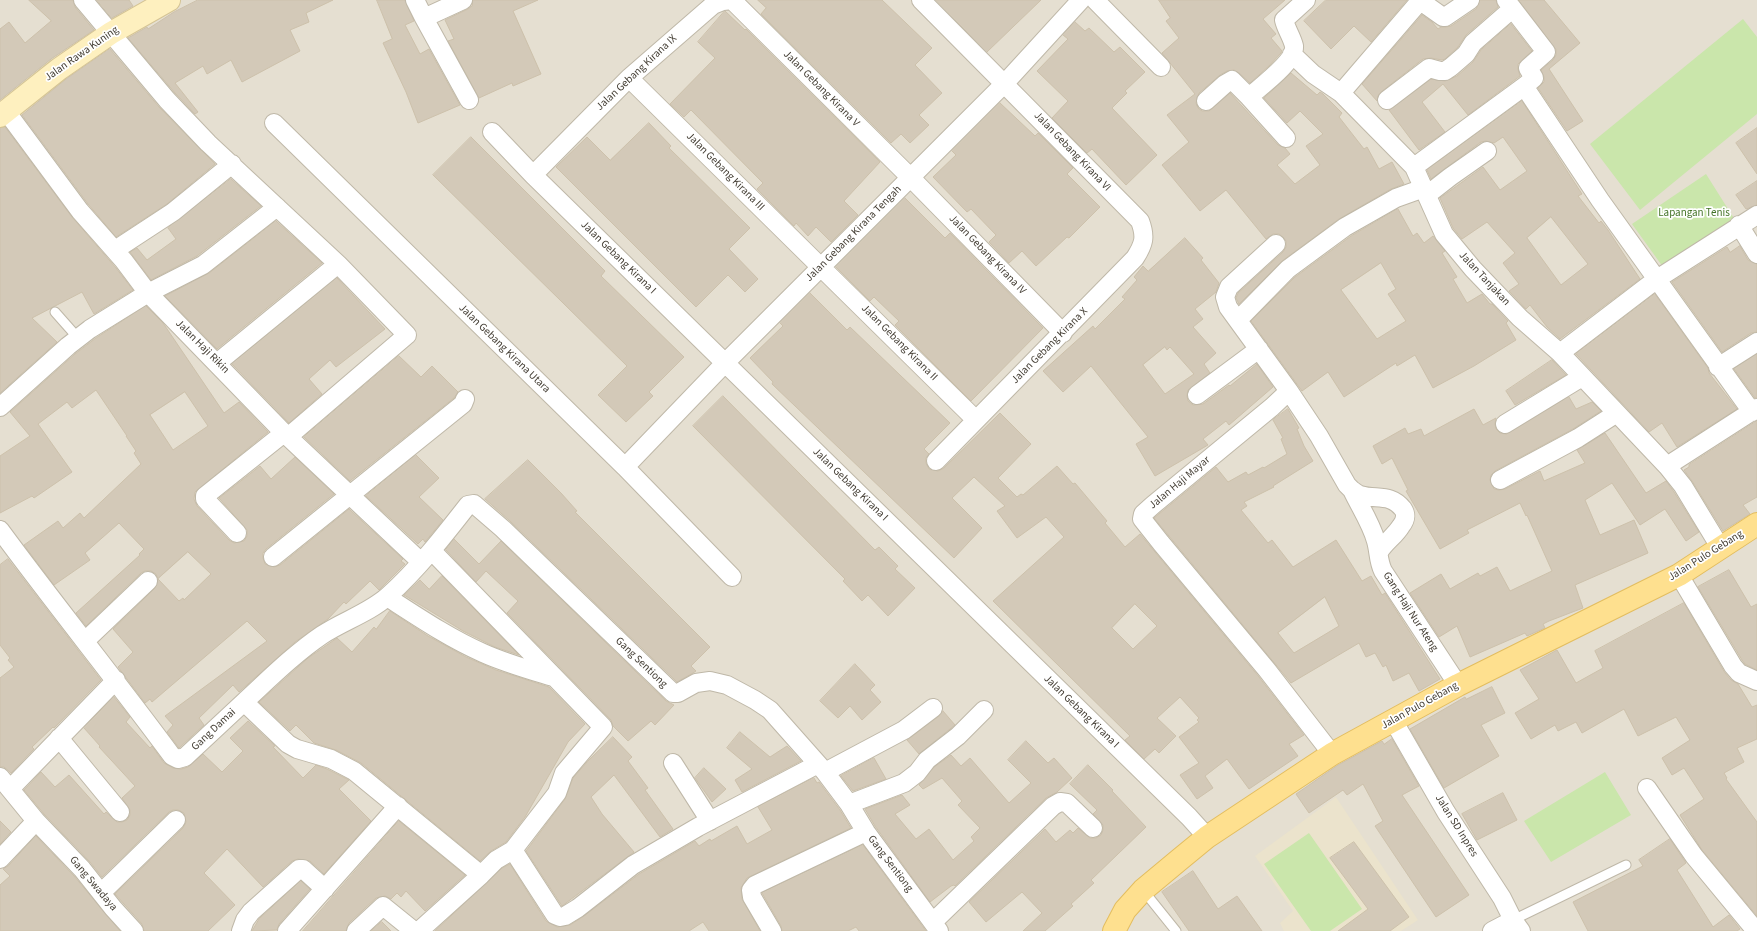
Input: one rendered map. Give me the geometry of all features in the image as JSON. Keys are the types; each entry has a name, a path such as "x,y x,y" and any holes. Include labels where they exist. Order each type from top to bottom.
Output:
{"main road":[{"name":"Jalan Pulo Gebang","path":"1114,931 1125,910 1142,890 1208,837 1332,754 1458,685 1679,574 1757,524"}],"street":[{"path":"83,0 167,100 208,143 338,264 408,335 286,435 205,496 205,499 237,533"},
{"name":"Jalan Rawa Kuning","path":"3,114 59,69 111,33 169,0"},
{"path":"414,0 469,100"},
{"path":"424,18 463,0"},
{"name":"Jalan Gebang Kirana IX","path":"533,175 629,78 714,5 723,1 732,0"},
{"name":"Jalan Gebang Kirana V","path":"732,0 910,177"},
{"name":"Jalan Gebang Kirana VI","path":"921,0 1140,222"},
{"path":"1249,97 1286,63 1292,54 1294,47 1286,30 1284,20 1306,0"},
{"path":"1341,93 1420,0 1445,17 1470,0"},
{"path":"1083,1 1161,67"},
{"name":"Jalan Gebang Kirana Tengah","path":"625,467 725,363 1004,83 1083,1"},
{"path":"1387,100 1425,70 1433,68 1440,71 1445,71 1451,67 1466,54 1473,43 1509,4 1546,52 1528,68 1534,78 1526,85 1414,167"},
{"name":"Jalan Tanjakan","path":"1292,54 1313,74 1341,93 1414,167 1444,234 1455,248 1520,318 1560,353 1667,466 1683,486 1720,548"},
{"name":"Jalan Gebang Kirana III","path":"629,78 821,266"},
{"path":"1206,100 1232,80 1286,138"},
{"path":"1526,85 1526,89 1600,200 1718,367 1754,410 1667,466"},
{"name":"Jalan Haji Rikin","path":"3,114 80,211 116,250 148,293 286,435 349,495 427,557 555,678 603,727 564,773 557,793 513,850"},
{"name":"Jalan Gebang Kirana Utara","path":"274,123 625,467 732,577"},
{"name":"Jalan Gebang Kirana I","path":"492,132 533,175 1208,837"},
{"path":"1238,320 1288,269 1345,227 1396,198 1426,192 1487,151"},
{"path":"116,250 173,212 232,164"},
{"name":"Jalan Gebang Kirana IV","path":"910,177 1063,333"},
{"path":"0,407 78,338 111,315 148,293 203,265 277,206"},
{"path":"1560,353 1657,279 1739,225 1757,215"},
{"name":"Jalan Gebang Kirana X","path":"936,461 1135,258 1142,247 1144,238 1140,222"},
{"path":"1739,225 1757,254"},
{"path":"1276,244 1225,292 1226,302 1289,391"},
{"path":"217,363 338,264"},
{"name":"Jalan Gebang Kirana II","path":"821,266 976,420"},
{"path":"1718,367 1757,342"},
{"path":"1197,395 1259,349"},
{"path":"1506,424 1582,377"},
{"name":"Gang Haji Nur Ateng","path":"1289,391 1319,436 1346,485 1352,490 1376,540 1380,564 1383,571 1458,685"},
{"name":"Jalan Haji Mayar","path":"1289,391 1272,408 1153,505 1143,514 1142,519 1267,670 1332,754"},
{"path":"273,557 463,404 465,399"},
{"path":"1500,480 1572,441 1617,413"},
{"path":"1352,490 1359,495 1384,497 1390,499 1398,503 1404,511 1405,518 1401,527 1379,552"},
{"name":"Gang Sentiong","path":"244,702 311,643 330,630 375,606 387,597 427,557 468,506 474,504 503,529 673,693 678,693 696,682 703,681 728,685 770,710 822,768 849,804 866,832 936,926"},
{"name":"Gang Damai","path":"0,530 85,642 116,680 172,756 178,759 185,757 244,702 288,744 297,749 331,759 354,771 481,876"},
{"path":"1679,574 1733,666 1739,673 1757,681"},
{"path":"85,642 148,581"},
{"path":"387,597 437,630 465,644 492,656 555,678"},
{"path":"5,783 58,738 116,680"},
{"path":"419,931 481,876 496,860 513,850 555,915 560,917 578,908 633,865 710,821 904,730 933,708"},
{"path":"849,804 904,783 912,778 927,760 958,736 984,710"},
{"name":"Jalan SD Inpres","path":"1393,720 1446,812 1502,898 1517,926"},
{"path":"58,738 120,812"},
{"path":"673,763 710,821"},
{"name":"Gang Swadaya","path":"5,783 36,821 82,869 134,931"},
{"path":"1647,788 1694,856 1756,931"},
{"path":"936,926 1053,806 1060,802 1066,803 1093,828"},
{"path":"287,931 398,806"},
{"path":"101,893 176,820"},
{"path":"0,859 36,821"},
{"path":"772,931 752,897 751,890 755,885 866,832"},
{"path":"241,931 244,920 251,912 285,879 299,869 303,869 325,889"},
{"path":"356,931 383,906 414,931"},
{"path":"1492,931 1517,926"}],"lane":[{"path":"55,312 78,338"},
{"path":"1517,926 1626,865"},
{"path":"1142,890 1176,931"}],"shaded area":[{"path":"0,0 1757,0 1757,931 0,931"},
{"path":"1336,797 1418,920 1401,931 1284,931 1280,923 1293,911 1255,856"}],"green space":[{"path":"1743,19 1757,37 1757,114 1640,210 1590,144"},
{"name":"Lapangan Tenis","path":"1706,174 1735,220 1663,267 1632,224"},
{"path":"1605,772 1631,815 1551,862 1524,821"},
{"path":"1309,833 1362,909 1330,931 1311,931 1264,864"}],"building":[{"path":"29,0 73,0 75,7 94,30 51,59 0,100 0,29 9,22 25,43 51,21"},
{"path":"97,0 129,0 133,6 112,18"},
{"path":"198,0 333,0 306,13 309,22 290,30 300,51 242,82 231,60 207,74 203,66 175,83 198,112 195,114 128,38 147,27 148,29 174,12"},
{"path":"377,0 405,0 414,21 405,25 420,54 429,49 460,105 418,123 406,92 383,43 392,39"},
{"path":"473,0 538,0 513,11 541,74 513,86 512,83 479,98 448,41 454,39 445,20 468,9 472,6"},
{"path":"758,0 882,0 932,48 915,65 942,93 919,115 929,125 910,143 901,134 891,143 761,14 766,8"},
{"path":"936,0 1041,0 987,52"},
{"path":"1159,0 1285,0 1263,19 1276,34 1271,38 1282,51 1281,53 1250,83 1234,70 1227,71 1220,75 1199,93 1196,103 1198,108 1202,111 1209,111 1230,93 1278,145 1285,148 1290,154 1277,165 1295,184 1320,165 1306,146 1323,134 1300,111 1287,123 1264,98 1291,73 1317,95 1320,92 1323,94 1342,113 1339,117 1364,149 1367,147 1379,169 1392,162 1404,184 1391,189 1339,219 1282,261 1239,304 1236,298 1238,293 1283,252 1286,247 1286,241 1279,234 1273,234 1266,239 1226,190 1200,211 1162,165 1189,142 1167,115 1195,94 1162,53 1179,38 1166,21 1170,18"},
{"path":"1326,0 1407,0 1371,42 1354,26 1331,49 1304,21"},
{"path":"1480,0 1496,0 1498,7 1466,35 1458,47 1445,59 1423,59 1381,92 1377,101 1362,84 1422,15 1432,22 1438,29 1441,27 1451,26 1476,9"},
{"path":"1519,0 1544,0 1580,43 1549,69 1583,121 1567,131 1538,88 1544,82 1544,77 1541,70 1553,60 1556,55 1556,50"},
{"path":"725,11 745,30 746,29 880,162 844,201 858,215 831,242 816,227 808,236 796,223 794,226 757,189 763,183 691,110 684,117 670,104 715,58 698,42"},
{"path":"1075,22 1085,31 1089,28 1114,52 1120,47 1145,72 1125,91 1127,93 1112,108 1157,155 1126,185 1092,149 1087,153 1052,118 1068,101 1037,71 1068,39 1063,35"},
{"path":"1511,24 1532,51 1518,64 1520,76 1468,115 1443,84 1422,102 1445,132 1419,150 1389,110 1431,79 1445,81 1457,76 1473,62 1481,50"},
{"path":"110,49 159,107 215,164 167,204 116,237 88,204 22,115 66,79"},
{"path":"1522,101 1582,194 1578,196 1599,223 1601,221 1608,230 1640,279 1560,339 1547,327 1530,305 1526,309 1509,291 1519,284 1503,263 1515,253 1487,222 1462,239 1453,228 1440,198 1483,167 1500,190 1527,171 1503,137 1494,143 1486,141 1481,142 1431,179 1427,170","holes":["1551,217 1588,264 1561,285 1527,238"]},
{"path":"1000,103 1035,136 1038,133 1073,168 1067,174 1100,207 1069,238 1067,237 1036,266 1022,251 1009,263 989,242 996,235 971,209 967,212 933,177 956,155 952,151"},
{"path":"649,123 671,146 669,148 750,228 729,249 758,279 745,292 728,275 696,307 556,167 587,137 610,160"},
{"path":"5,127 72,217 133,290 94,314 82,292 32,318 57,342 0,393 0,128"},
{"path":"1757,128 1757,174 1736,143"},
{"path":"471,137 605,271 601,276 684,357 649,392 653,396 626,422 598,395 627,366 433,175"},
{"path":"231,179 261,206 197,256 151,280 130,252 137,248 147,260 176,239 168,228"},
{"path":"1757,181 1757,205 1746,209 1736,195"},
{"path":"905,198 945,238 950,233 1043,328 971,401 895,325 899,321 874,297 870,301 836,267"},
{"path":"1398,209 1413,236 1417,233 1424,243 1433,236 1445,251 1442,253 1457,277 1453,279 1467,303 1482,294 1508,321 1506,323 1516,340 1474,366 1433,388 1415,355 1397,366 1396,363 1344,397 1328,372 1302,391 1251,321 1295,277 1351,236","holes":["1381,263 1396,289 1388,294 1406,321 1377,339 1341,290"]},
{"path":"276,221 322,263 217,349 165,296 209,273"},
{"path":"1185,238 1203,258 1201,260 1219,283 1216,292 1195,309 1203,319 1193,327 1216,353 1204,364 1210,373 1188,390 1188,401 1193,405 1203,404 1229,385 1230,386 1257,364 1273,387 1229,425 1226,421 1203,439 1208,445 1155,476 1136,444 1148,437 1091,366 1063,392 1043,371 1093,326 1095,329 1125,299 1122,297 1137,280 1134,277 1143,266 1148,271","holes":["1165,347 1167,350 1170,347 1194,374 1165,394 1143,365"]},
{"path":"1740,246 1748,260 1757,264 1757,332 1751,333 1722,352 1672,282 1727,247 1730,252"},
{"path":"337,278 385,329 336,367 330,360 309,379 322,394 289,423 232,364"},
{"path":"810,293 847,330 850,327 950,423 924,449 929,454 926,458 926,463 929,469 938,471 944,468 1000,413 1031,444 998,478 1017,497 1021,494 1023,495 1057,466 1073,484 1075,483 1107,521 1105,523 1125,547 1140,534 1259,677 1304,735 1289,744 1298,756 1249,789 1227,759 1205,776 1213,788 1197,799 1180,775 1199,763 1179,737 1199,722 1197,720 1199,718 1180,697 1157,718 1176,736 1159,753 1155,749 1144,759 1125,740 1130,736 993,601 1064,537 1046,517 1017,538 997,511 1005,506 974,477 952,498 982,528 954,558 772,384 773,382 750,358 783,326 780,323","holes":["1135,604 1157,626 1133,649 1112,628"]},
{"path":"1655,294 1708,368 1709,373 1737,409 1677,447 1662,423 1649,432 1576,354"},
{"path":"146,306 163,323 224,413 239,402 268,432 195,492 194,499 197,506 229,540 234,543 244,541 247,536 247,530 219,498 260,466 271,479 295,457 334,494 266,549 263,553 265,564 274,567 280,565 349,509 403,559 401,561 405,564 379,590 370,581 346,604 344,602 328,619 295,642 239,692 233,685 199,718 204,725 179,748 167,732 173,725 165,716 267,641 247,621 152,702 150,699 145,703 118,667 133,652 113,629 155,588 158,579 156,574 151,571 141,573 86,626 76,613 140,555 139,554 144,549 119,523 85,553 90,560 54,585 24,545 58,521 63,528 80,513 84,518 141,464 134,453 136,451 127,436 96,390 72,408 67,402 38,424 72,472 34,498 32,496 0,513 0,456 30,436 10,412 75,354 96,338","holes":["185,392 208,426 173,450 150,415","188,552 211,574 184,600 183,598 179,601 158,579"]},
{"path":"1757,354 1757,398 1755,398 1734,369"},
{"path":"399,356 421,377 432,366 458,392 454,398 350,481 304,437"},
{"path":"1552,360 1566,375 1515,405 1506,391"},
{"path":"723,396 875,550 879,547 898,566 895,569 915,588 888,616 868,595 862,601 843,581 845,579 693,426"},
{"path":"1569,397 1576,409 1592,402 1601,411 1573,429 1495,471 1491,475 1490,480 1494,489 1505,489 1540,471 1544,481 1585,463 1577,450 1605,433 1646,493 1666,481 1699,532 1686,541 1665,509 1640,525 1612,483 1585,500 1600,535 1634,520 1648,553 1575,585 1583,608 1543,624 1545,628 1527,636 1525,633 1470,657 1457,626 1439,637 1410,593 1441,574 1450,589 1478,573 1480,576 1497,567 1510,591 1552,571 1527,515 1526,516 1520,503 1467,530 1469,533 1440,549 1406,491 1408,490 1392,458 1382,464 1373,446 1405,428 1408,434 1421,429 1424,436 1474,409 1483,425 1496,418 1496,429 1500,433 1506,434"},
{"path":"1288,409 1299,428 1297,429 1304,446 1313,461 1273,486 1274,487 1244,502 1247,506 1241,510 1268,543 1272,540 1293,567 1336,540 1362,581 1371,576 1382,595 1385,593 1440,679 1419,691 1409,673 1393,681 1386,665 1383,667 1375,653 1366,657 1359,643 1291,683 1154,518 1216,467 1228,482 1246,472 1248,475 1263,467 1264,468 1287,454 1281,439 1283,438 1273,420","holes":["1325,597 1339,626 1294,653 1278,633"]},
{"path":"1757,421 1757,497 1743,505 1750,514 1723,531 1684,470 1689,467 1689,465"},
{"path":"416,455 439,478 419,497 443,520 425,542 423,539 418,544 366,496"},
{"path":"528,460 561,493 577,511 575,512 710,647 691,666 696,671 677,682 510,521 485,499"},
{"path":"454,539 479,564 501,541 666,701 674,705 655,725 651,721 628,741 613,726 611,720 507,613 518,601 486,571 476,582 446,550"},
{"path":"8,559 101,680 54,728 53,727 32,747 34,749 11,773 4,767 0,767 0,678 14,667 8,660 10,658 0,645 0,565"},
{"path":"1729,570 1751,607 1757,604 1757,670 1745,664 1742,660 1698,587"},
{"path":"442,576 519,655 495,647 463,631 404,595 420,580 429,589"},
{"path":"1684,603 1725,673 1731,680 1738,684 1752,707 1757,705 1757,739 1737,748 1744,762 1724,773 1727,778 1726,779 1757,822 1757,916 1702,850 1680,815 1704,799 1684,768 1672,775 1662,758 1690,740 1676,717 1638,736 1624,709 1582,733 1576,722 1558,731 1555,725 1531,739 1515,713 1539,699 1520,670 1557,650 1576,683 1603,668 1595,651"},
{"path":"390,611 428,636 466,657 496,670 549,687 585,724 568,742 525,817 506,842 491,851 480,861 361,763 336,750 314,743 296,725 290,731 259,702 308,658 337,638 352,652 374,627 376,629"},
{"path":"855,664 875,685 870,690 881,702 862,720 850,706 838,718 820,701"},
{"path":"1492,687 1505,713 1481,725 1499,756 1444,788 1410,729 1465,697 1466,699"},
{"path":"114,697 130,717 126,722 150,748 152,746 164,763 173,768 181,769 188,767 203,754 222,772 243,751 230,738 248,721 275,746 273,747 303,778 316,765 349,780 339,789 371,821 324,874 310,861 298,859 292,861 263,887 227,849 204,873 235,905 208,931 144,931 142,924 115,894 183,828 186,822 184,813 178,810 169,812 102,877 24,790 41,772 55,787 69,775 104,814 106,812 117,822 127,820 130,815 130,810 122,798 135,786 99,747 100,746 84,728"},
{"path":"943,711 955,725 919,754 907,740 939,716"},
{"path":"740,732 770,757 787,746 801,761 742,792 735,780 752,769 727,748"},
{"path":"613,737 632,757 628,761 648,788 645,790 673,829 660,837 614,775 591,797 602,814 634,852 562,906 526,851 565,799 573,778"},
{"path":"1392,739 1419,786 1402,795 1469,895 1436,917 1375,826 1383,821 1363,784 1347,795 1343,790 1309,813 1296,794 1338,765 1382,741 1384,744"},
{"path":"1026,741 1048,763 1054,758 1072,778 1057,792 1046,798 955,886 951,886 930,902 875,826 865,809 902,795 910,805 895,814 916,839 929,829 953,860 974,841 971,837 980,828 958,805 962,801 942,778 923,789 919,785 934,767 951,755 961,766 970,758 1009,803 1031,783 1008,760"},
{"path":"874,758 886,779 853,791 841,776"},
{"path":"1088,765 1146,827 1091,880 1094,883 1071,904 1073,906 1045,931 1023,931 1042,913 1022,892 986,922 969,902 1045,829 1056,842 1070,830 1073,833 1078,828 1090,838 1096,838 1101,835 1103,825 1093,814 1097,810 1070,784"},
{"path":"704,768 726,789 712,802 695,778"},
{"path":"814,778 817,783 819,782 840,810 851,828 747,878 741,888 742,899 760,931 709,931 703,922 689,931 435,931 502,868 510,864 546,921 557,927 570,925 639,874 695,841 699,846 737,826 747,844 772,830 758,807"},
{"path":"1503,793 1517,820 1477,840 1462,814"},
{"path":"0,821 11,832 0,844"},
{"path":"399,821 465,875 425,911 406,891 401,897 397,893 391,899 385,896 376,898 349,923 346,931 303,931"},
{"path":"36,836 74,876 120,931 0,931 0,885 10,876 3,869 8,866"},
{"path":"1670,839 1686,863 1677,870 1713,927 1729,915 1740,929 1737,931 1588,931 1573,902 1643,866 1639,860"},
{"path":"1354,842 1409,917 1390,931 1338,931 1368,909 1330,858"},
{"path":"863,845 926,931 859,931 856,927 848,931 782,931 781,926 762,893"},
{"path":"1193,871 1218,909 1237,896 1262,931 1189,931 1162,892"},
{"path":"301,881 310,889 279,924 277,930 252,931 259,919"},
{"path":"382,922 391,931 371,931"}]}
